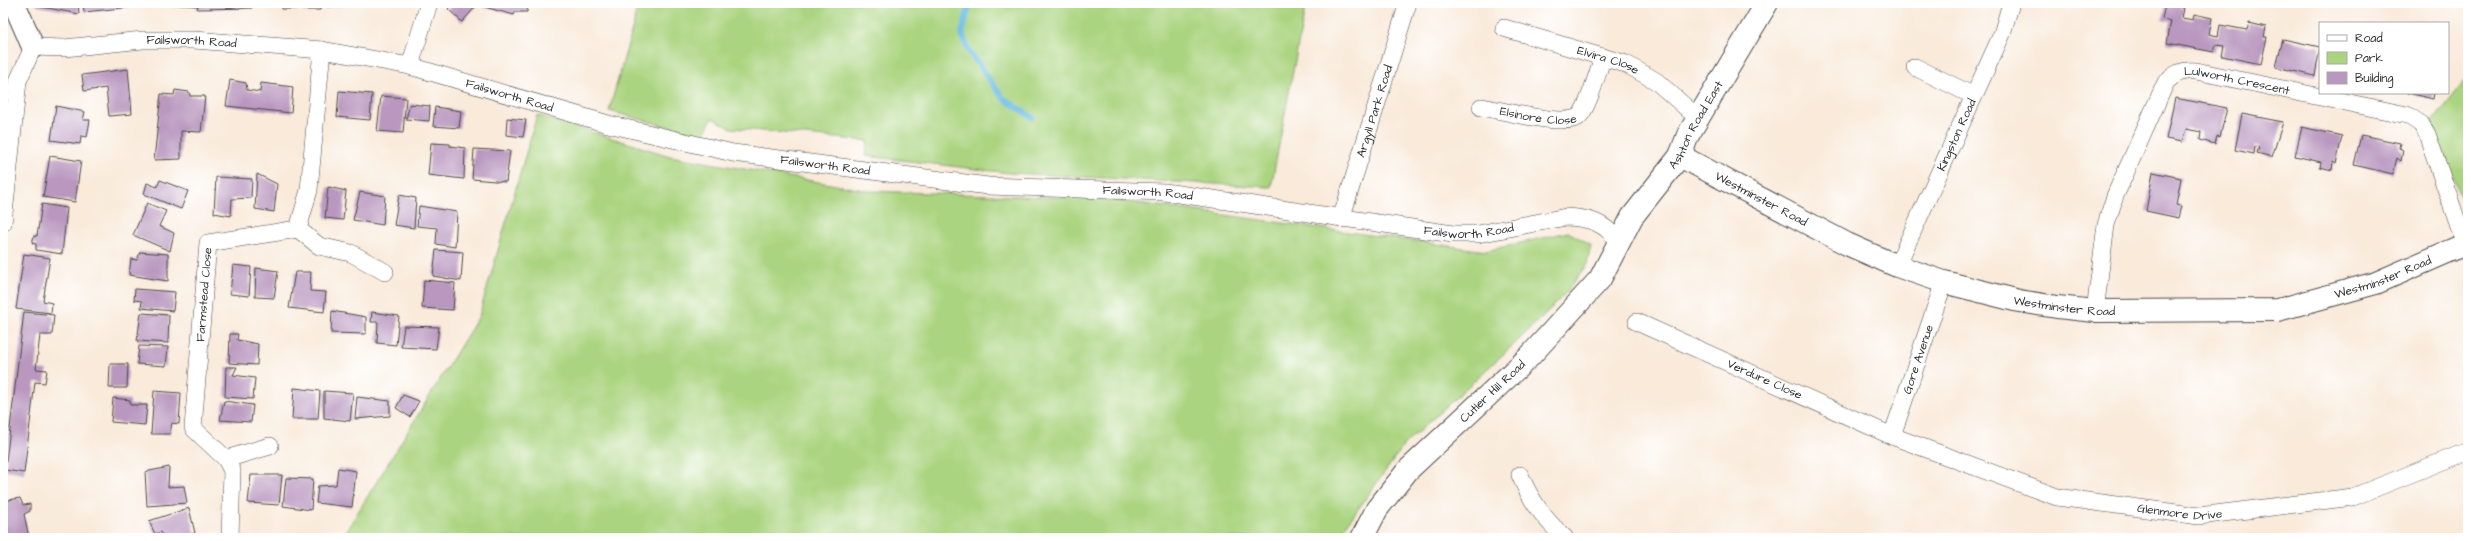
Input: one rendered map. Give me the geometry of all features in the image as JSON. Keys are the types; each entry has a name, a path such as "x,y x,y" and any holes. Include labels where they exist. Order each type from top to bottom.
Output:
{"street":[{"path":"3,224 18,81 33,47 14,3"},
{"path":"410,66 428,3"},
{"name":"Argyll Park Road","path":"1341,219 1408,3"},
{"name":"Ashton Road East","path":"1618,241 1632,217 1680,156 1698,118 1767,3"},
{"name":"Kingston Road","path":"1897,266 2002,34 2011,3"},
{"name":"Elvira Close","path":"1504,28 1603,57 1640,70 1698,118"},
{"name":"Failsworth Road","path":"33,47 64,48 143,40 194,40 322,50 410,66 594,120 672,140 733,153 988,186 1165,192 1341,219 1454,234 1478,234 1566,217 1589,219 1603,224 1618,241"},
{"path":"322,50 309,190 298,229 319,246 351,253 385,272"},
{"name":"Elsinore Close","path":"1481,107 1550,120 1566,121 1578,116 1584,108 1603,57"},
{"path":"1915,67 1974,96"},
{"name":"Lulworth Crescent","path":"2095,311 2106,225 2115,196 2166,82 2174,75 2184,70 2196,70 2407,115 2415,119 2427,134 2466,244"},
{"name":"Westminster Road","path":"1680,156 1847,244 1897,266 1944,282 2019,301 2095,311 2278,310 2376,283 2466,244"},
{"name":"Farmstead Close","path":"230,538 232,471 226,459 194,428 208,243 298,229"},
{"name":"Cutler Hill Road","path":"1362,538 1377,509 1408,470 1529,357 1579,304 1600,279 1618,241"},
{"name":"Gore Avenue","path":"1892,436 1944,282"},
{"name":"Verdure Close","path":"1637,322 1892,436"},
{"name":"Glenmore Drive","path":"1892,436 2057,497 2199,516 2353,497 2468,450"},
{"path":"226,459 270,446"},
{"path":"1520,475 1529,497 1548,522 1565,538"}],"green space":[{"path":"637,3 1306,3 1271,187 1010,173 866,156 868,141 731,128 712,118 703,136 609,111 634,23"},
{"path":"2468,77 2468,214 2431,124"},
{"path":"537,115 670,156 870,191 1108,199 1486,251 1568,232 1591,245 1587,264 1566,293 1522,337 1405,444 1337,538 342,538 479,316"}],"building":[{"path":"37,3 78,3 79,14 37,6"},
{"path":"83,3 131,3 131,7 84,12"},
{"path":"145,3 252,3 252,8 197,9 198,6"},
{"path":"282,3 297,3 298,9 282,9"},
{"path":"302,3 321,3 320,10 302,10"},
{"path":"326,3 343,3 343,6 327,7"},
{"path":"453,3 528,3 527,12 515,12 514,15 477,5 462,22 448,9"},
{"path":"2165,5 2184,8 2182,18 2193,20 2194,14 2212,18 2209,34 2218,36 2220,25 2247,30 2249,23 2266,27 2264,37 2267,37 2261,64 2222,56 2224,46 2216,45 2214,52 2167,43 2171,21 2162,19"},
{"path":"2283,39 2319,47 2315,76 2276,67"},
{"path":"128,69 132,114 109,116 106,88 84,91 82,75"},
{"path":"230,80 246,83 247,90 260,92 261,83 293,87 291,113 226,106"},
{"path":"175,90 189,92 190,96 205,96 201,132 181,131 181,159 154,160 161,94 174,95"},
{"path":"339,91 372,94 370,120 337,117"},
{"path":"2412,94 2434,94 2433,99"},
{"path":"381,96 406,98 403,133 377,131"},
{"path":"2175,98 2227,108 2220,137 2217,136 2215,144 2200,140 2201,132 2186,129 2182,142 2166,139"},
{"path":"410,104 430,106 429,121 406,119"},
{"path":"56,106 85,112 83,120 90,120 87,137 81,136 80,144 51,140"},
{"path":"435,107 461,111 459,128 433,126"},
{"path":"2242,114 2283,122 2272,157 2257,153 2259,147 2255,146 2254,154 2235,150"},
{"path":"507,118 526,120 523,137 506,135"},
{"path":"2302,127 2342,136 2336,164 2333,162 2332,170 2320,167 2321,162 2295,156"},
{"path":"2361,135 2400,143 2399,148 2403,150 2401,161 2397,158 2393,174 2354,165"},
{"path":"431,143 450,144 450,146 465,148 464,179 428,175"},
{"path":"474,149 510,151 506,182 472,179"},
{"path":"50,156 81,161 75,202 43,197"},
{"path":"2153,172 2181,178 2176,205 2182,206 2179,218 2146,211"},
{"path":"257,174 277,184 274,212 255,209"},
{"path":"216,177 252,179 251,198 232,199 231,216 214,213"},
{"path":"160,180 188,191 181,209 144,194 147,183 157,187"},
{"path":"328,187 346,191 343,220 325,218"},
{"path":"360,192 385,196 383,225 353,220"},
{"path":"399,195 416,198 414,228 394,225"},
{"path":"147,203 166,211 159,226 174,233 170,251 133,235"},
{"path":"42,204 67,208 62,254 36,250 36,244 32,243 34,236 37,236"},
{"path":"419,206 457,212 455,247 436,244 437,228 417,226"},
{"path":"436,250 463,252 461,281 433,276"},
{"path":"140,252 168,254 168,281 129,275 131,259 137,260"},
{"path":"24,254 50,258 43,301 52,303 51,313 16,309"},
{"path":"233,265 251,267 249,296 230,294"},
{"path":"256,268 278,271 274,298 255,297"},
{"path":"295,272 311,272 310,291 326,292 324,312 289,308"},
{"path":"424,280 455,283 453,310 422,308"},
{"path":"135,289 175,292 173,311 141,308 142,301 134,300"},
{"path":"332,311 366,317 366,334 331,333"},
{"path":"24,312 54,315 52,335 40,335 36,369 47,370 45,383 35,382 24,473 5,470"},
{"path":"372,312 399,316 396,345 377,343 378,322 371,322"},
{"path":"141,313 169,315 168,343 137,341"},
{"path":"404,326 439,327 436,349 401,347"},
{"path":"230,334 238,334 237,340 258,344 257,365 229,363"},
{"path":"139,346 168,347 166,366 137,364"},
{"path":"110,364 128,364 127,388 109,388"},
{"path":"226,367 237,367 233,375 255,378 253,399 225,397"},
{"path":"294,388 320,391 318,419 292,419"},
{"path":"154,391 181,393 179,424 172,423 170,434 151,434"},
{"path":"324,391 353,393 350,421 324,418"},
{"path":"403,395 419,401 410,417 396,408"},
{"path":"357,397 390,401 390,416 355,419"},
{"path":"113,398 130,400 130,405 147,405 145,425 111,422"},
{"path":"224,401 253,405 251,422 220,420"},
{"path":"169,467 168,487 184,486 187,503 147,506 145,472"},
{"path":"338,468 356,471 352,507 316,503 318,486 336,485"},
{"path":"251,475 282,475 279,505 248,503"},
{"path":"286,478 313,479 311,510 283,506"},
{"path":"20,498 23,505 30,504 30,511 24,514 29,538 3,538 3,501"},
{"path":"189,508 195,533 179,538 164,538 161,532 155,534 149,521"}],"waterway":[{"path":"970,3 962,33 968,50 1003,98 1032,117"}]}
